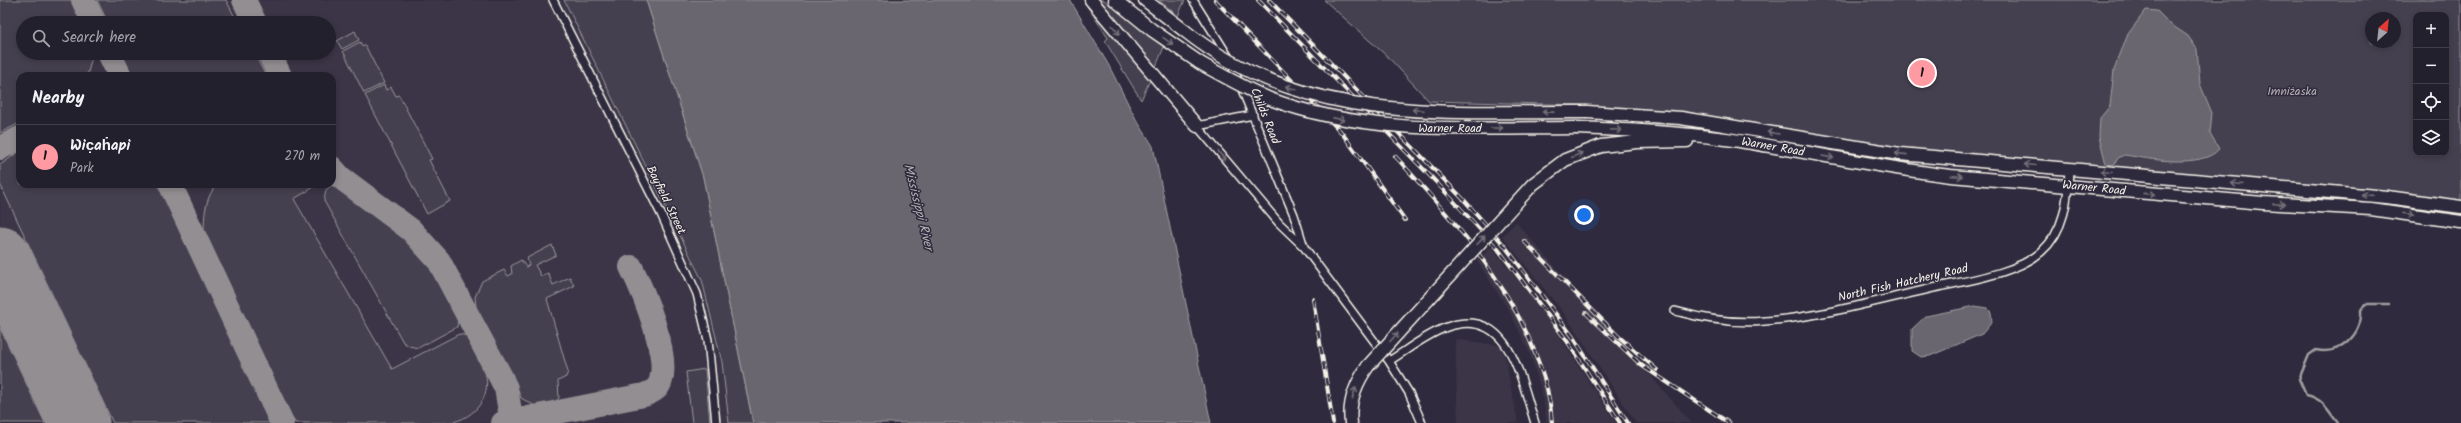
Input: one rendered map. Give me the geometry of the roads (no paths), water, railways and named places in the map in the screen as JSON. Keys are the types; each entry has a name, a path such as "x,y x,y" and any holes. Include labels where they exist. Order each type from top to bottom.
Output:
{"highway":[{"path":"1091,0 1197,126"},
{"name":"Warner Road","path":"1115,0 1152,30 1200,63 1271,99 1313,112 1356,122 1418,128 1577,128 1656,132 1725,139 1914,172 2263,203 2370,210 2461,222"},
{"name":"Warner Road","path":"1145,0 1215,52 1261,76 1306,93 1358,105 1421,110 1587,112 1654,116 1695,120 1900,154 2387,197 2461,207"},
{"path":"1351,423 1351,403 1355,389 1368,366 1533,184 1566,160 1601,146 1637,142 1725,139"}],"street":[{"name":"Bayfield Street","path":"553,0 661,214 697,294 708,340 716,423"},
{"name":"Childs Road","path":"1193,0 1228,56 1294,214 1304,247"},
{"path":"1197,126 1253,115"},
{"name":"Childs Road","path":"1197,126 1279,223 1304,247 1389,361 1409,393 1422,423"},
{"name":"North Fish Hatchery Road","path":"1675,311 1706,318 1743,322 1789,319 1849,307 2014,268 2033,258 2049,244 2062,219 2068,186 2069,169"},
{"path":"1389,361 1434,334 1454,325 1469,324 1492,331 1508,347 1535,423"}],"water":[{"name":"Mississippi River","path":"646,0 1070,0 1108,64 1136,119 1153,146 1211,423 753,423 703,177"},
{"path":"2146,10 2157,11 2170,24 2188,36 2197,49 2200,84 2212,113 2210,133 2219,149 2211,155 2201,159 2188,161 2147,159 2125,155 2118,158 2114,165 2106,164 2099,137 2100,118 2110,106 2114,70 2128,34"},
{"path":"1975,306 1987,308 1991,312 1992,322 1982,334 1930,356 1921,357 1912,351 1912,329 1926,316"}],"waterway":[{"path":"2338,423 2321,402 2306,395 2299,379 2309,355 2316,350 2333,350 2348,341 2354,335 2358,327 2361,319 2361,310 2365,304 2389,304"}],"railway":[{"path":"1215,0 1342,133 1405,220"},
{"path":"1258,0 1436,182 1498,249 1567,341 1620,423"},
{"path":"1269,0 1465,201 1504,245 1573,337 1628,423"},
{"path":"1395,156 1457,226 1494,276 1510,302 1525,329 1546,383 1552,423"},
{"path":"1524,241 1617,335 1657,370"},
{"path":"1313,299 1333,423"},
{"path":"1586,313 1641,365 1729,423"}],"place":[{"name":"Wic̣aḣapi","path":"1922,73"}],"park label":[{"name":"Imniżaska","path":"2292,91"}]}
